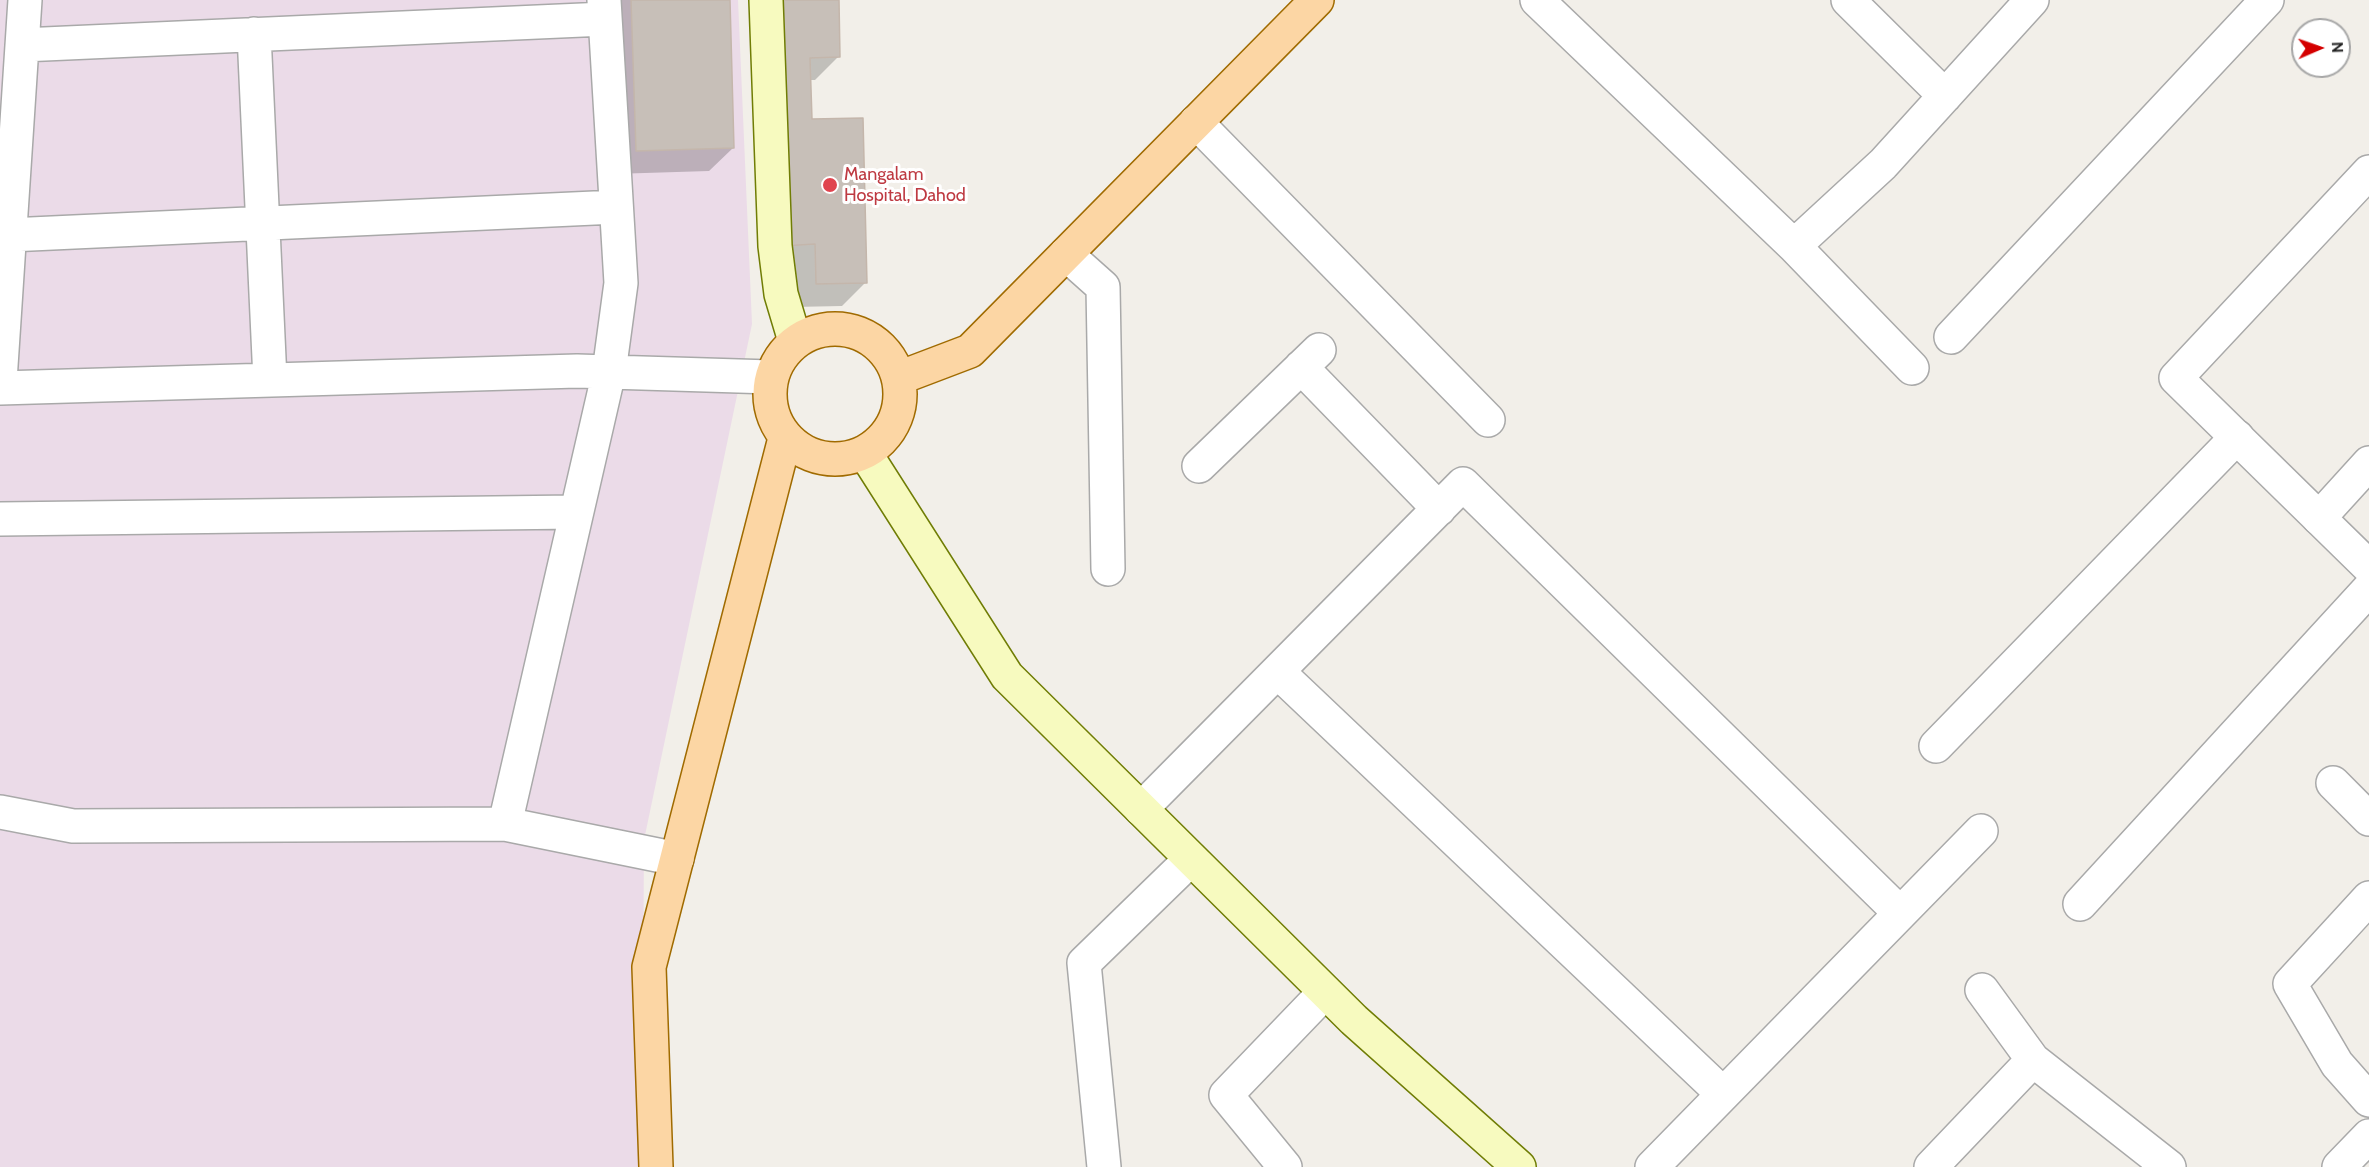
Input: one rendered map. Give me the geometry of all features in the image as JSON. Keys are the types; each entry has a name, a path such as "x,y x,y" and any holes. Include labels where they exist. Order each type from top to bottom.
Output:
{"main road":[{"path":"766,0 776,246 781,294 795,341"},
{"path":"898,378 970,351 1317,0"},
{"path":"835,328 856,332 875,342 890,358 898,378 900,400 895,421 883,440 865,453 844,460 822,459 802,452 785,438 774,419 769,398 771,377 780,357 795,341 814,332 835,328"},
{"path":"656,1167 649,967 785,438"},
{"path":"865,453 1007,676 1354,1020 1519,1167"}],"street":[{"path":"0,381 25,0"},
{"path":"1537,0 1794,246 1912,368"},
{"path":"1848,0 1945,96"},
{"path":"1794,246 1883,164 2032,0"},
{"path":"1951,337 2266,0"},
{"path":"22,45 254,34 442,13 605,9 621,283 609,372 505,824"},
{"path":"254,34 270,380"},
{"path":"1196,122 1488,420"},
{"path":"2369,172 2176,378 2369,567"},
{"path":"9,235 616,207"},
{"path":"1066,254 1102,287 1107,569"},
{"path":"1199,466 1310,358 1439,509"},
{"path":"0,388 578,371 771,377"},
{"path":"1936,746 2237,437"},
{"path":"2319,518 2369,463"},
{"path":"1141,809 1463,484 1900,913"},
{"path":"0,519 576,512"},
{"path":"2080,904 2369,589"},
{"path":"1278,672 1723,1094"},
{"path":"2333,783 2369,819"},
{"path":"0,812 73,826 505,824 676,859"},
{"path":"1652,1167 1981,831"},
{"path":"1104,1167 1084,963 1191,859"},
{"path":"2369,898 2290,984 2337,1064 2369,1100"},
{"path":"1982,990 2033,1060 2169,1167"},
{"path":"1285,1167 1226,1095 1325,992"},
{"path":"1931,1167 2033,1060"},
{"path":"2339,1167 2369,1136"}],"shaded area":[{"path":"0,0 738,0 752,324 644,840 642,1167 0,1167"}],"building":[{"path":"631,0 730,0 734,148 636,151"},
{"path":"777,0 839,0 840,57 810,58 812,119 863,118 867,283 816,284 815,244 783,246"}],"place":[{"name":"Mangalam Hospital, Dahod","path":"830,185"}]}
